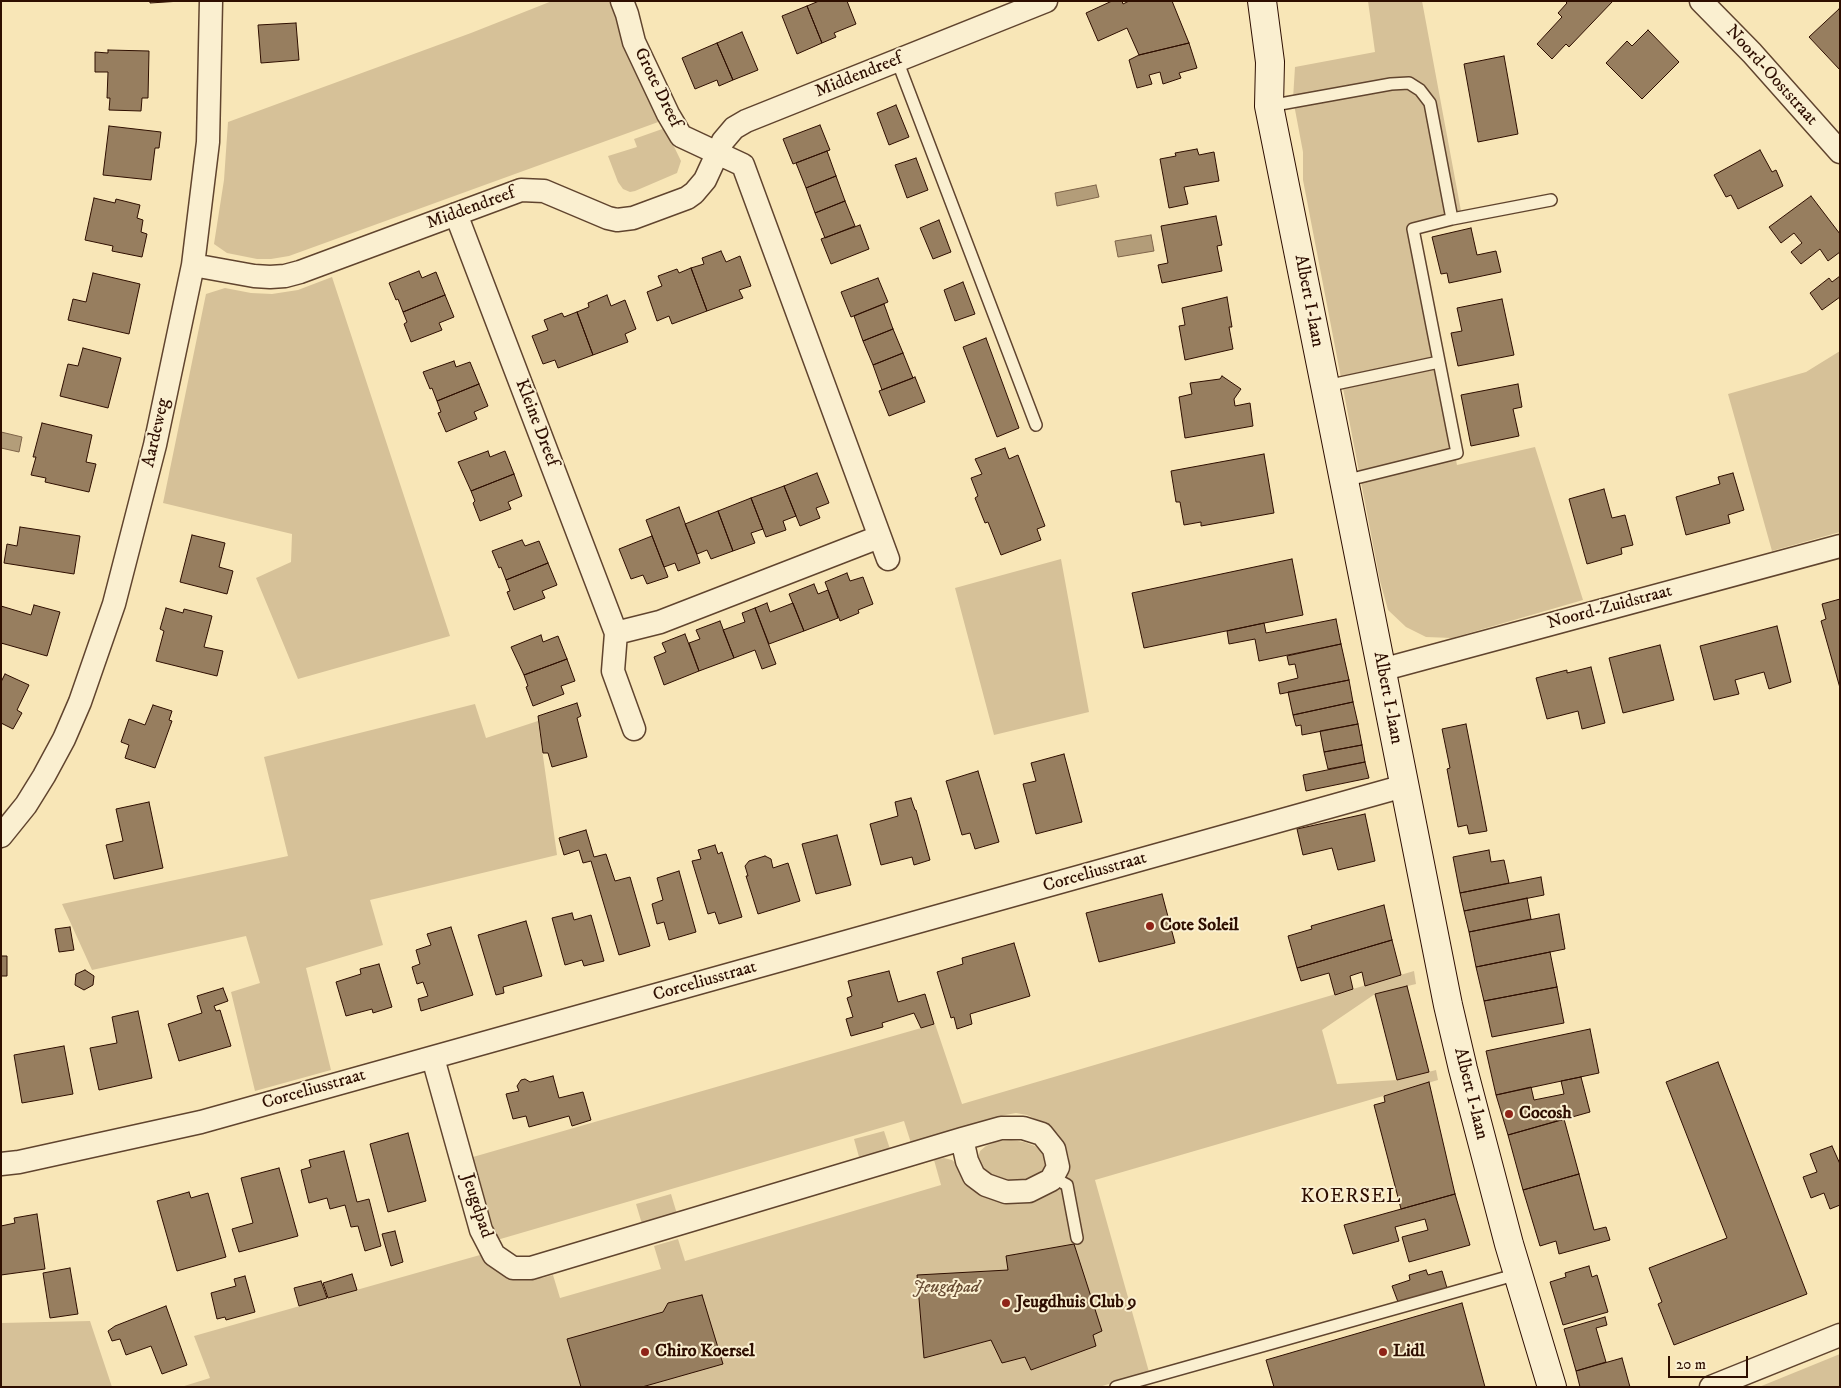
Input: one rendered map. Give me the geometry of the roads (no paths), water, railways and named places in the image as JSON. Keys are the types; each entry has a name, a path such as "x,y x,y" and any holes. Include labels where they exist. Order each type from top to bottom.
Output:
{"street":[{"name":"Aardeweg","path":"1,836 26,805 64,739 80,702 114,604 155,445 193,265 208,142 211,1"},
{"name":"Grote Dreef","path":"622,1 634,42 668,114 681,136 718,152"},
{"name":"Middendreef","path":"193,265 254,276 285,276 521,190 544,191 608,218 625,220 687,198 694,193 705,180 727,135 746,121 1046,1"},
{"name":"Albert I-laan","path":"1262,1 1270,62 1269,106 1448,1005 1463,1069 1518,1274 1552,1387"},
{"name":"Noord-Ooststraat","path":"1701,1 1752,53 1840,152"},
{"path":"718,152 743,166 888,559"},
{"name":"Kleine Dreef","path":"456,214 616,633 613,671 634,729"},
{"path":"616,633 660,622 879,537"},
{"name":"Noord-Zuidstraat","path":"1381,670 1840,546"},
{"name":"Corceliusstraat","path":"1,1164 19,1162 201,1122 1404,786"},
{"name":"Jeugdpad","path":"433,1058 481,1230 494,1255 513,1268 531,1268 1001,1128 1023,1128 1042,1134 1054,1149 1058,1167 1052,1177"},
{"path":"962,1139 967,1161 974,1176 986,1185 1006,1192 1029,1191 1051,1180 1052,1177"},
{"path":"1711,1387 1840,1335"}],"lane":[{"path":"897,60 1036,426"},
{"path":"1269,106 1409,82 1420,90 1430,103 1452,220"},
{"path":"1344,481 1457,453 1413,228 1551,200"},
{"path":"1326,386 1439,362"},
{"path":"1052,1177 1067,1185 1077,1238"},
{"path":"1116,1387 1518,1274"}],"place":[{"name":"Cote Soleil","path":"1150,926"},
{"name":"Cocosh","path":"1509,1114"},
{"name":"Jeugdhuis Club 9","path":"1006,1303"},
{"name":"Chiro Koersel","path":"645,1352"},
{"name":"Lidl","path":"1383,1352"}],"district":[{"name":"KOERSEL","path":"1351,1198"}]}
